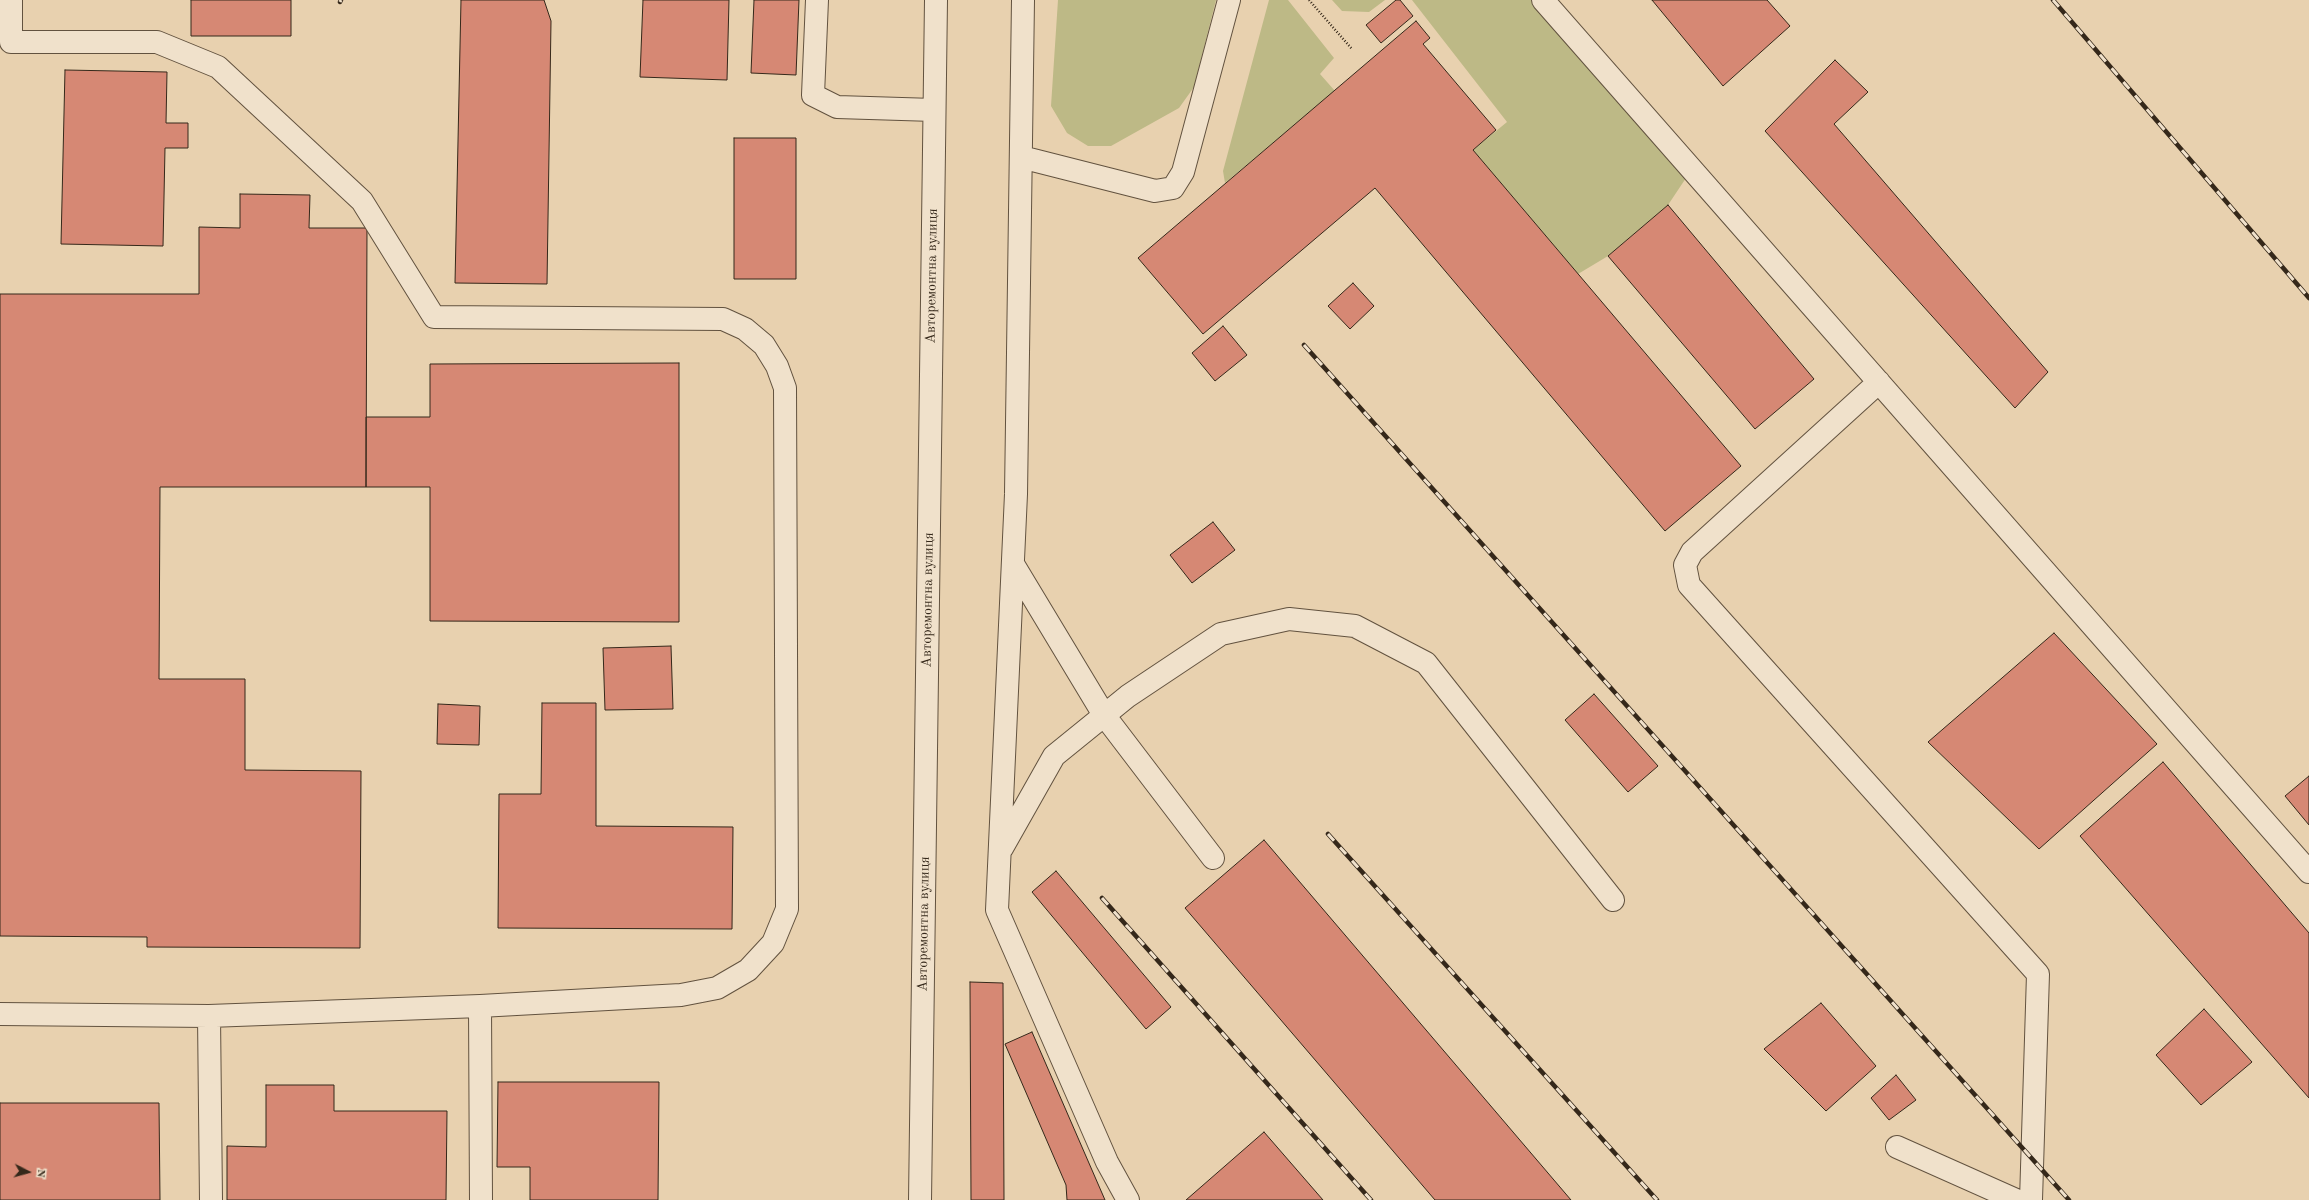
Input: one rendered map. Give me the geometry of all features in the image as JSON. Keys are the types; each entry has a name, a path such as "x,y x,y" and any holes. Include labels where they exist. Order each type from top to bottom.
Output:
{"street":[{"path":"0,1014 209,1016 480,1006 681,995 717,988 748,970 773,943 787,909 785,388 777,366 764,345 745,329 723,319 434,317 362,201 218,67 158,42 11,42 10,0"},
{"path":"818,0 813,95 837,107 934,110"},
{"name":"Авторемонтна вулиця","path":"920,1200 936,0"},
{"path":"1023,0 1016,494 997,910 1107,1162 1128,1200"},
{"path":"1021,157 1155,191 1173,188 1183,172 1229,0"},
{"path":"1543,0 2309,872"},
{"path":"1879,382 1692,552 1686,565 1689,585 2038,974 2030,1200"},
{"path":"1013,564 1104,715 1213,858"},
{"path":"1000,852 1054,756 1104,715 1128,696 1221,634 1289,619 1355,626 1426,663 1613,900"},
{"path":"480,1006 481,1200"},
{"path":"209,1016 211,1200"},
{"path":"1897,1147 2016,1200"}],"path":[{"path":"1309,0 1352,49"}],"shaded area":[{"path":"1058,0 1216,0 1194,87 1179,108 1111,146 1088,146 1067,133 1051,106"},
{"path":"1269,0 1288,0 1334,58 1320,74 1335,91 1225,183 1223,171"},
{"path":"1332,0 1385,0 1369,12 1342,11"},
{"path":"1412,0 1534,0 1686,178 1668,205 1608,256 1578,274 1473,150 1507,122"}],"building":[{"path":"191,0 291,0 291,36 191,36"},
{"path":"461,0 544,0 551,21 547,284 455,283"},
{"path":"643,0 729,0 727,80 640,77"},
{"path":"754,0 799,0 796,75 751,73"},
{"path":"1396,0 1400,0 1413,16 1381,43 1366,25"},
{"path":"1652,0 1767,0 1790,26 1723,86"},
{"path":"1416,21 1430,38 1423,44 1496,130 1473,150 1741,466 1665,531 1375,188 1203,334 1138,258"},
{"path":"1835,60 1868,92 1834,124 2048,372 2015,408 1765,131"},
{"path":"65,70 167,72 166,123 188,123 188,148 165,148 163,246 61,244"},
{"path":"734,138 796,138 796,279 734,279"},
{"path":"240,194 310,195 309,228 367,228 366,487 160,487 159,679 245,679 245,770 361,771 360,948 147,947 147,937 0,936 0,294 199,294 199,227 240,228"},
{"path":"1668,205 1814,379 1755,429 1608,256"},
{"path":"1353,283 1374,306 1350,329 1328,306"},
{"path":"1223,326 1247,355 1215,381 1192,353"},
{"path":"679,363 679,622 430,621 430,487 366,487 366,417 430,417 430,364"},
{"path":"1213,522 1235,550 1192,583 1170,555"},
{"path":"2054,633 2157,744 2039,849 1928,742"},
{"path":"671,646 673,709 605,710 603,648"},
{"path":"1594,694 1658,766 1628,792 1565,720"},
{"path":"542,703 596,703 596,826 733,827 732,929 498,928 499,794 541,794"},
{"path":"438,704 480,706 479,745 437,744"},
{"path":"2163,762 2309,933 2309,1098 2080,836"},
{"path":"2309,776 2309,825 2285,796"},
{"path":"1264,840 1571,1200 1435,1200 1185,908"},
{"path":"1056,871 1171,1007 1146,1029 1032,892"},
{"path":"970,982 1003,983 1004,1200 971,1200"},
{"path":"1821,1003 1876,1066 1826,1111 1764,1049"},
{"path":"2204,1009 2252,1062 2201,1105 2156,1055"},
{"path":"1032,1032 1105,1200 1067,1200 1066,1185 1005,1044"},
{"path":"1896,1075 1916,1100 1889,1120 1871,1098"},
{"path":"498,1082 659,1082 658,1200 530,1200 530,1167 497,1167"},
{"path":"266,1085 334,1085 334,1111 447,1111 446,1200 227,1200 227,1146 266,1147"},
{"path":"0,1103 159,1103 160,1200 0,1200"},
{"path":"1264,1132 1323,1200 1186,1200"}],"railway":[{"path":"2053,0 2309,298"},
{"path":"1304,345 2069,1200"},
{"path":"1328,834 1657,1200"},
{"path":"1102,898 1371,1200"}]}
